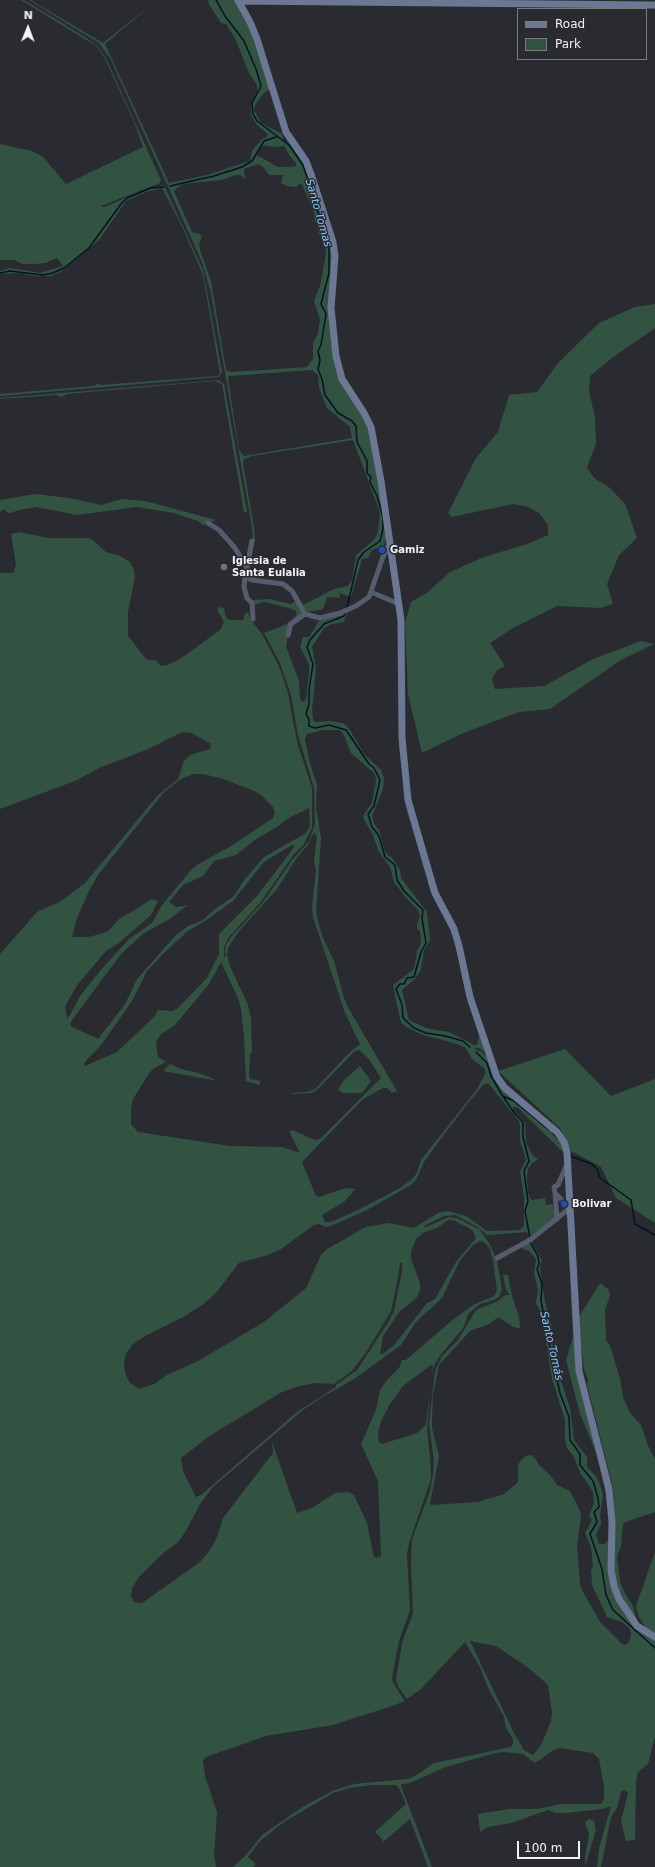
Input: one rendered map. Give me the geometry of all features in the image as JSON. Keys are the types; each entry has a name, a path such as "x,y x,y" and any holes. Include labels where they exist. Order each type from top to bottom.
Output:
{"street":[{"path":"238,1 655,5"},
{"path":"238,1 257,38 286,132 306,161 333,242 335,256 331,308 336,356 342,379 364,413 371,427 381,481 402,633 402,738 408,800 429,874 435,893 454,929 460,946 470,997 497,1077 505,1088 557,1132 564,1142 568,1163 579,1371 609,1489 612,1522 611,1570 614,1586 619,1599 630,1617 637,1626 655,1637"},
{"path":"208,523 219,530 235,548 246,566"},
{"path":"252,541 246,566 244,587 247,598 252,603 253,619"},
{"path":"245,576 252,580 283,584 292,591 305,614 320,618 340,613 366,601 371,592 383,557 390,542"},
{"path":"371,592 399,604"},
{"path":"288,635 291,624 305,614"},
{"path":"557,1219 554,1187 558,1185 568,1163"},
{"path":"555,1193 570,1208"},
{"path":"497,1258 530,1240 570,1208"}],"green space":[{"path":"21,0 24,0 85,37 97,46 106,58 161,180 160,183 101,206 107,206 136,193 164,185 203,270 222,372 219,377 0,396 0,394 94,386 98,383 100,385 217,376 220,373 203,275 180,222 162,188 146,192 126,201 99,240 62,271 51,276 35,276 18,273 0,274 0,271 10,268 40,273 63,266 57,258 46,263 34,264 22,264 15,260 0,260 0,144 32,151 43,157 66,184 143,147 134,122 104,57 96,46"},
{"path":"29,0 103,43 157,0 105,44 169,183 207,175 250,161 252,151 262,139 267,137 268,134 256,124 251,115 251,104 257,92 257,85 249,73 235,38 226,24 221,23 210,6 208,0 236,0 249,23 270,90 265,92 256,103 254,110 261,123 282,134 284,143 288,142 304,161 332,247 336,367 369,427 387,537 382,550 377,548 371,551 368,558 362,559 351,597 339,593 340,598 327,597 323,609 307,612 286,584 261,581 251,577 247,565 253,542 252,527 211,293 202,262 110,58 99,43","holes":["261,145 277,147 284,146 296,163 296,166 278,167 257,155","258,164 263,167 269,175 283,175 281,183 287,186 296,187 301,183 313,208 315,221 319,227 318,232 326,247 320,286 314,301 320,320 318,333 313,343 313,359 307,367 231,372 226,370 211,281 200,250 199,244 202,237 200,234 192,232 174,191 184,184 221,180 236,175 240,175 245,179 244,169","312,370 318,375 319,388 327,408 350,427 352,438 244,456 239,450 228,379 229,376","353,440 380,512 378,532 374,540 356,555 352,580 348,586 334,589 303,605 294,590 285,582 262,580 252,576 250,566 255,539 243,463 244,459 252,456"]},
{"path":"655,304 655,328 612,358 590,376 589,390 595,418 596,444 587,467 594,478 610,488 625,504 637,538 619,555 607,584 613,604 600,608 557,606 513,628 490,643 505,666 497,670 492,679 495,689 544,686 593,659 641,641 654,644 621,660 550,709 519,712 461,734 422,753 408,694 405,623 411,602 428,592 450,572 484,557 527,544 548,535 548,525 539,513 528,507 513,504 452,517 448,513 476,458 498,432 509,395 537,392 558,363 599,323 635,307"},
{"path":"219,380 224,384 247,512 244,512 222,384 215,381 67,394 62,397 56,395 0,399 0,398"},
{"path":"35,494 69,498 101,505 122,499 145,501 216,520 203,525 198,521 174,513 137,507 77,515 36,507 10,513 6,512 5,509 0,512 0,500"},
{"path":"20,532 48,538 88,538 93,540 106,552 120,556 130,562 134,569 135,577 128,612 128,636 146,659 157,661 161,666 168,665 183,657 221,629 224,622 217,610 220,607 224,608 226,617 229,620 243,620 245,614 248,612 250,619 262,634 279,666 288,693 297,742 312,788 312,828 304,844 294,854 260,903 229,937 224,947 224,957 226,956 226,945 231,937 263,902 293,859 309,841 315,824 314,788 298,735 291,695 280,663 264,633 285,625 296,616 297,612 292,609 269,603 263,602 255,605 253,602 254,600 270,599 291,604 295,601 302,614 288,626 289,632 286,646 299,681 300,699 303,702 306,700 309,664 300,647 303,637 309,637 319,621 347,612 344,622 332,624 324,628 312,647 316,667 312,710 313,720 316,722 330,721 343,723 348,727 364,754 381,770 384,778 383,789 372,816 374,824 379,830 385,852 392,858 400,870 401,878 427,912 430,940 424,950 421,970 415,979 402,990 409,1020 426,1028 449,1032 474,1045 477,1045 479,1036 467,999 456,946 447,921 431,893 407,811 399,746 399,620 400,734 408,809 434,892 456,940 472,1010 487,1054 479,1048 475,1048 489,1059 498,1082 504,1090 555,1132 564,1147 566,1158 566,1164 563,1152 517,1107 513,1107 513,1110 525,1122 526,1143 532,1154 538,1160 532,1163 528,1169 528,1193 531,1200 545,1198 546,1205 553,1204 555,1218 529,1237 527,1232 487,1235 476,1226 455,1215 444,1216 424,1226 426,1227 449,1217 457,1218 480,1230 490,1245 497,1261 502,1289 499,1297 480,1304 469,1313 463,1328 439,1357 434,1366 432,1376 433,1366 431,1365 403,1386 390,1404 382,1419 378,1432 379,1442 382,1444 417,1433 426,1425 430,1389 427,1430 431,1479 409,1543 407,1554 410,1610 399,1641 392,1677 393,1683 405,1701 333,1725 266,1736 206,1757 203,1760 205,1776 217,1812 214,1855 216,1867 0,1867 0,954 37,912 61,901 85,883 158,795 178,779 184,761 190,755 210,749 211,744 192,733 182,732 146,750 99,768 75,781 0,809 0,573 13,573 16,565 11,534","holes":["323,730 340,730 344,735 351,753 375,774 376,781 372,803 364,814 363,818 372,833 379,852 390,867 394,882 406,898 418,910 420,915 417,929 420,931 421,943 417,951 414,969 393,985 400,1019 402,1024 423,1035 454,1043 466,1048 472,1059 485,1069 485,1074 477,1089 421,1160 417,1173 412,1179 400,1188 331,1222 325,1222 322,1215 344,1202 355,1189 346,1188 319,1197 316,1196 302,1162 363,1099 383,1088 387,1088 392,1093 397,1091 349,1009 344,998 334,961 323,938 318,921 316,912 321,838 316,808 317,785 309,760 305,739 307,734","194,774 203,774 223,779 252,790 261,795 273,807 275,813 273,818 233,845 197,865 191,870 162,905 152,923 129,939 100,971 80,996 67,1018 65,1006 78,984 106,951 119,943 151,915 158,901 152,899 148,901 119,919 108,931 101,934 88,937 72,937 77,918 98,875 164,792 181,779","309,808 310,826 306,833 264,857 245,879 233,897 215,909 203,920 188,926 176,935 137,979 125,1004 98,1039 72,1027 70,1024 72,1020 121,954 144,933 168,920 188,905 176,907 169,902 183,885 203,876 214,861 236,855 256,839 289,818","314,832 317,836 314,861 316,870 312,907 313,917 345,1013 360,1044 347,1055 315,1089 307,1092 290,1094 312,1093 318,1089 355,1051 359,1050 368,1058 381,1078 320,1139 317,1140 310,1138 293,1130 289,1131 300,1153 282,1147 230,1146 138,1132 131,1124 131,1108 133,1099 150,1072 166,1062 158,1057 156,1042 160,1035 175,1025 209,984 221,962 238,998 241,1009 246,1081 260,1085 260,1081 250,1079 250,1054 252,1052 251,1018 248,1005 229,964 227,954 228,948 239,931 277,889 298,856 307,846","292,845 295,846 258,895 219,934 219,954 207,978 178,1008 172,1011 158,1010 155,1016 117,1052 85,1066 84,1063 102,1044 132,1001 147,971 188,931 233,901 264,862","488,1083 519,1121 520,1141 526,1159 520,1172 524,1197 524,1225 520,1230 487,1231 466,1216 448,1211 438,1213 414,1228 389,1223 366,1227 327,1249 321,1255 306,1288 264,1322 198,1361 167,1375 154,1384 139,1389 130,1383 125,1373 124,1362 126,1354 132,1345 145,1336 185,1316 202,1305 215,1294 239,1263 268,1255 281,1249 314,1225 319,1224 326,1227 333,1225 365,1211 411,1185 416,1180 424,1162 483,1085","448,1220 453,1220 473,1231 476,1238 456,1262 435,1299 427,1303 394,1345 383,1354 380,1354 383,1336 400,1311 417,1297 420,1290 420,1283 411,1259 411,1253 417,1238 423,1233 437,1228","480,1241 484,1242 489,1247 493,1260 497,1291 494,1296 473,1305 450,1322 406,1360 402,1360 399,1368 387,1380 380,1390 376,1410 361,1444 378,1481 381,1556 377,1558 374,1557 367,1523 354,1495 349,1492 335,1493 312,1508 297,1513 272,1442 273,1453 223,1518 217,1537 210,1550 200,1562 142,1603 134,1602 131,1596 132,1588 139,1577 161,1555 178,1542 186,1531 200,1504 213,1487 303,1410 354,1379 401,1345 416,1322 442,1298 459,1262 473,1245","400,1263 402,1263 402,1271 394,1311 357,1370 336,1385 336,1387 297,1412 201,1495 196,1497 183,1471 181,1458 211,1435 282,1392 299,1386 315,1383 334,1384 352,1371 367,1351 391,1311"]},
{"path":"565,1049 611,1096 655,1079 655,1223 616,1198 601,1167 571,1151 560,1128 498,1071"},
{"path":"170,1064 181,1069 199,1073 218,1081 163,1071"},
{"path":"360,1066 371,1081 362,1093 343,1093 338,1090 344,1080"},
{"path":"567,1215 576,1361 611,1507 609,1556 622,1608 655,1639 655,1737 648,1764 638,1772 636,1781 635,1840 626,1841 621,1821 628,1793 624,1790 621,1792 617,1808 611,1817 601,1867 597,1867 599,1849 611,1806 602,1809 566,1813 556,1813 548,1810 511,1823 488,1827 480,1832 478,1814 509,1809 537,1809 561,1804 601,1804 604,1799 604,1786 599,1759 593,1753 560,1748 552,1751 535,1763 523,1754 503,1752 495,1753 443,1768 410,1783 402,1784 401,1786 432,1867 428,1867 410,1819 382,1843 383,1840 375,1832 406,1804 399,1788 396,1785 373,1785 349,1788 333,1793 284,1822 261,1840 248,1857 256,1864 253,1867 233,1867 247,1854 262,1835 301,1808 332,1791 354,1784 407,1779 415,1776 434,1763 511,1747 513,1744 513,1739 506,1728 504,1717 489,1690 480,1667 465,1642 421,1689 407,1699 399,1688 396,1680 402,1643 413,1613 411,1562 412,1539 430,1491 433,1475 434,1461 429,1424 435,1371 442,1356 458,1340 476,1310 498,1301 505,1295 510,1295 506,1290 503,1275 508,1275 512,1296 519,1317 520,1328 513,1327 500,1318 497,1318 489,1324 470,1331 439,1365 433,1395 432,1428 439,1456 430,1504 478,1502 504,1494 518,1482 518,1465 521,1460 526,1456 532,1455 557,1485 570,1491 580,1511 581,1517 577,1545 580,1584 583,1592 600,1622 622,1644 625,1645 629,1642 631,1635 630,1629 622,1622 607,1617 592,1585 591,1570 593,1567 591,1547 585,1533 592,1520 589,1516 594,1503 593,1492 581,1475 574,1457 567,1448 565,1440 565,1420 552,1379 546,1341 539,1309 536,1303 538,1290 534,1273 536,1259 529,1251 523,1249 521,1246 531,1242 542,1260 540,1266 541,1277 552,1329 553,1352 559,1362 560,1378 570,1408 574,1440 587,1457 587,1467 596,1476 603,1495 600,1515 601,1524 596,1534 599,1544 605,1544 609,1538 609,1508 596,1452 580,1414 566,1360 573,1337","holes":["470,1641 496,1646 530,1669 548,1685 552,1712 551,1721 542,1743 533,1755 524,1750 514,1733"]},
{"path":"600,1283 609,1290 610,1295 605,1310 606,1340 610,1346 620,1378 623,1397 630,1413 641,1425 648,1446 655,1459 655,1512 625,1522 623,1525 621,1546 617,1557 620,1582 633,1606 637,1621 620,1599 613,1570 615,1522 613,1488 587,1384 588,1380 584,1369 579,1329 579,1317"},
{"path":"655,1552 655,1634 645,1627 639,1617 636,1606"},
{"path":"590,1819 594,1821 596,1830 585,1867 589,1834 585,1822"}],"waterway":[{"name":"Santo Tomas","path":"216,0 225,16 244,41 256,69 261,86 252,103 253,114 257,121 289,145 303,165 329,246 329,273 321,304 326,314 321,345 318,351 320,360 318,369 322,379 325,395 338,413 352,421 356,426 357,442 367,461 367,473 371,477 370,482 377,496 383,517 383,529 380,541 364,552 358,560 347,608"},
{"path":"170,186 214,176 242,167 252,161 264,141 276,137"},
{"path":"0,273 10,271 43,275 53,273 64,268 89,248 127,198 151,188 164,187"},
{"name":"Santo Tomas","path":"345,613 344,616 324,624 310,640 307,647 313,664 309,690 309,704 306,714 309,719 309,726 315,728 329,725 346,730 369,764 374,768 380,780 374,806 368,814 372,827 379,836 385,857 395,865 397,880 404,891 423,910 422,918 426,943 421,952 414,977 407,978 404,984 400,984 396,989 402,1005 403,1018 414,1028 426,1033 463,1041 470,1047"},
{"name":"Santo Tomás","path":"476,1052 487,1063 491,1076 502,1095 515,1114 523,1122 523,1137 529,1161 524,1171 528,1201 525,1211 530,1238"},
{"path":"503,1096 514,1101 549,1130"},
{"path":"552,1132 558,1139"},
{"path":"570,1154 573,1157 592,1164 598,1170 599,1177 631,1200 635,1224 655,1235"},
{"name":"Santo Tomás","path":"530,1242 538,1256 539,1264 537,1269 542,1284 541,1300 560,1393 569,1417 570,1440 580,1454 580,1465 593,1481 598,1498 599,1507 594,1512 597,1522 590,1534 602,1569 606,1595 613,1610 655,1648"}],"place":[{"name":"Gamiz","path":"382,550"},
{"name":"Iglesia de Santa Eulalia","path":"224,567"},
{"name":"Bolivar","path":"564,1204"}]}
